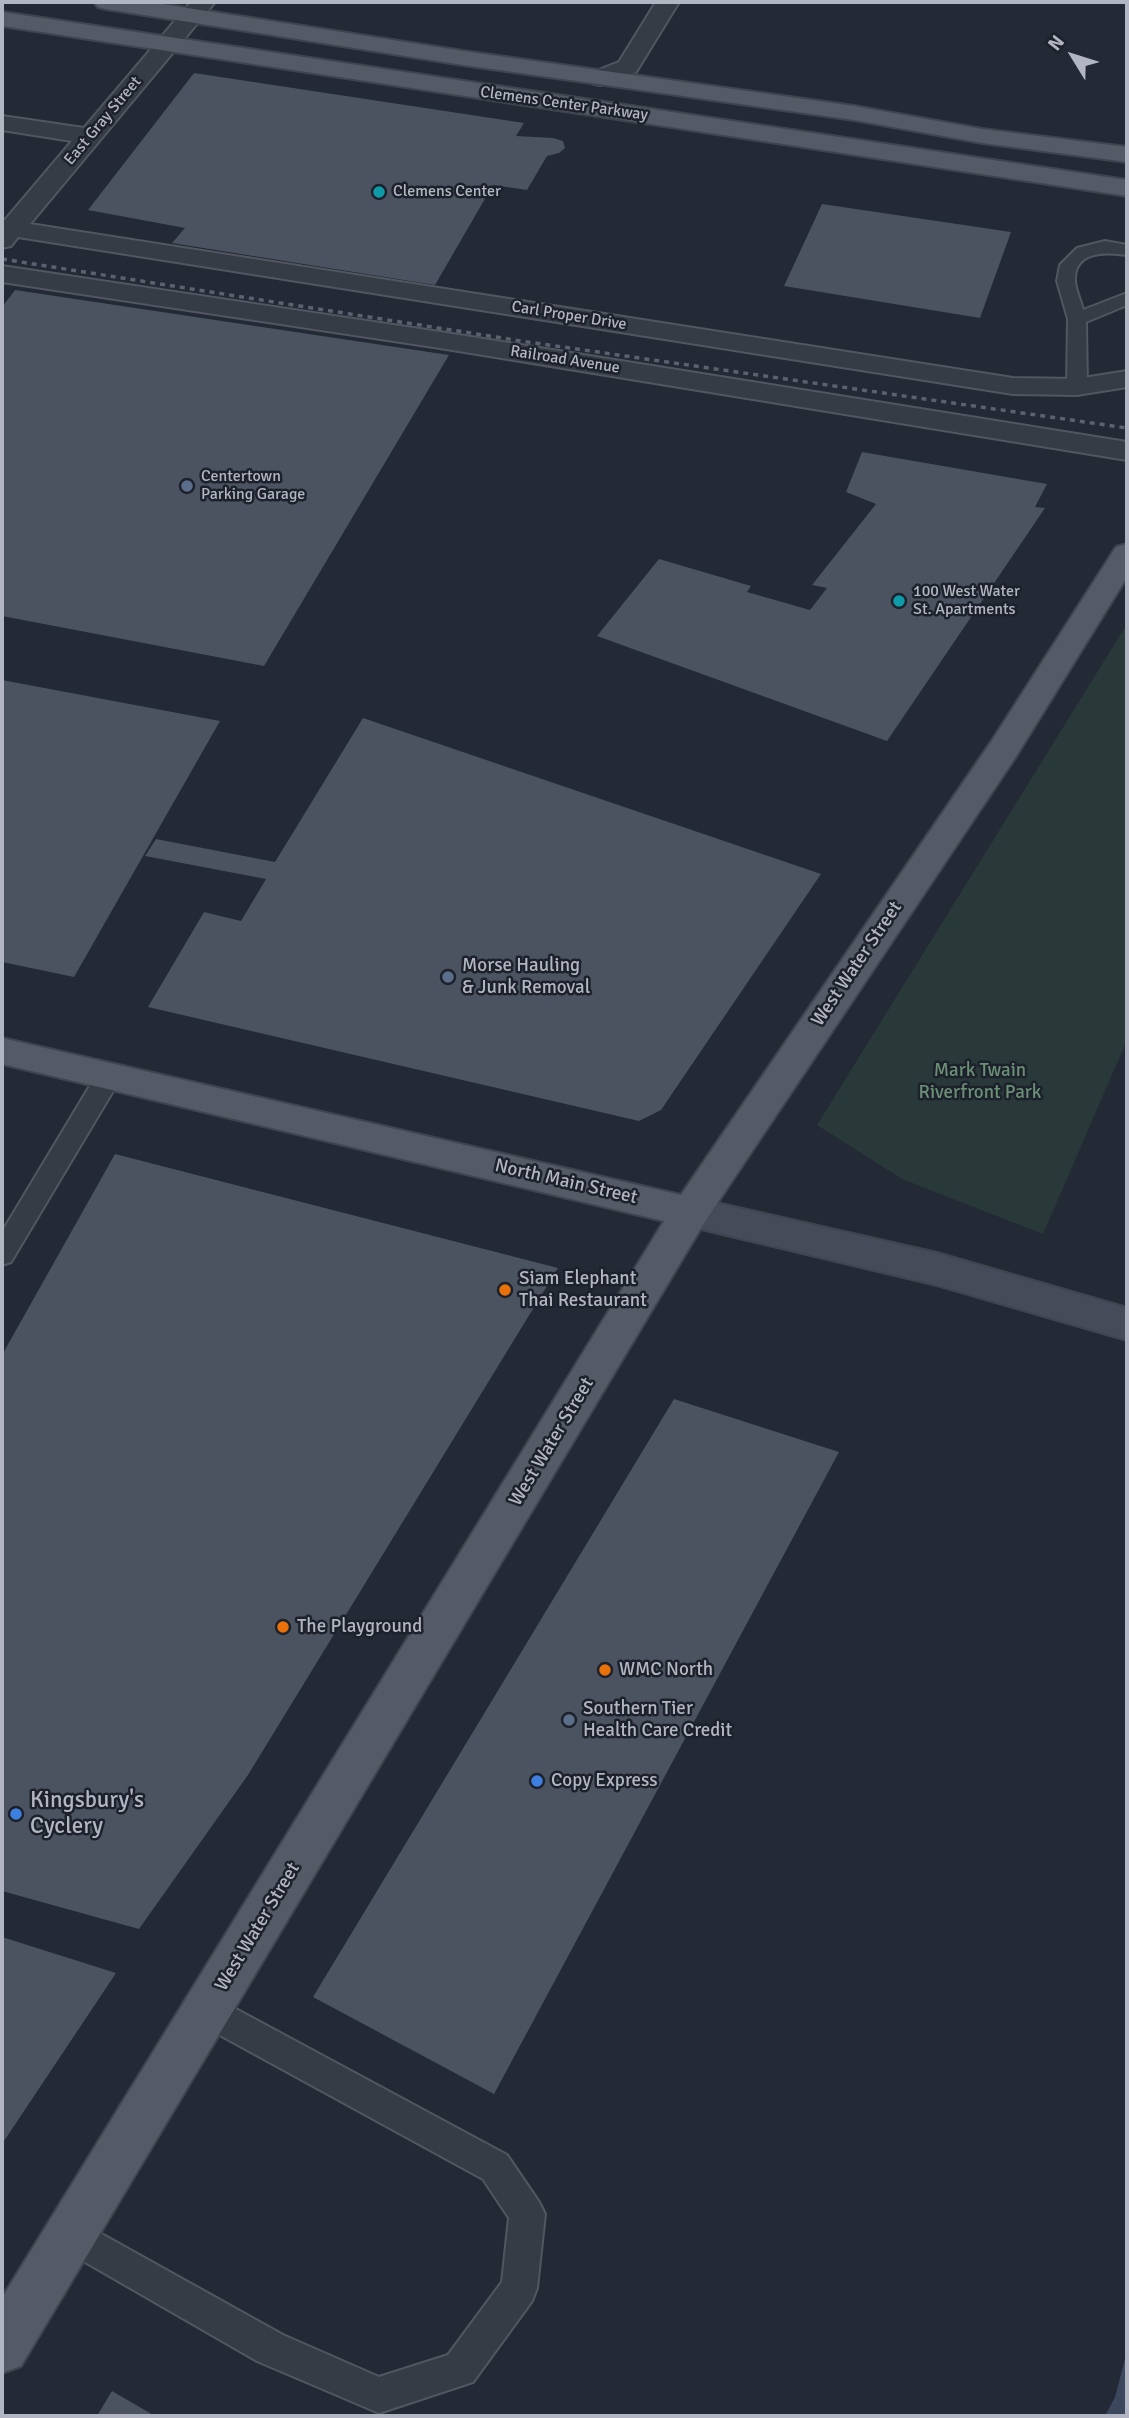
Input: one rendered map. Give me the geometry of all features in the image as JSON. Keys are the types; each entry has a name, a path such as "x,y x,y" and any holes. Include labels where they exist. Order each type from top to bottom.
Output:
{"main road":[{"name":"Clemens Center Parkway","path":"106,2 198,8 600,78 1127,155"},
{"name":"Clemens Center Parkway","path":"2,19 1127,188"},
{"name":"West Water Street","path":"2,2347 690,1212 734,1143 1003,750 1127,553"},
{"name":"North Main Street","path":"2,1051 937,1269 1127,1324"}],"street":[{"path":"600,78 628,67 667,2"},
{"name":"East Gray Street","path":"5,232 70,160 198,8"},
{"path":"2,123 90,136"},
{"path":"44,156 70,160"},
{"name":"Carl Proper Drive","path":"5,232 464,299 1013,386 1077,387 1127,379"},
{"name":"Railroad Avenue","path":"2,274 440,340 1127,451"},
{"path":"440,340 464,299"}],"lane":[{"path":"1077,387 1077,319 1066,281 1069,265 1083,252 1105,246 1127,250"},
{"path":"1077,319 1127,298"},
{"path":"2,1255 109,1076"},
{"path":"71,2235 270,2348 379,2395 460,2369 519,2288 527,2214 495,2167 208,2010"}],"green space":[{"name":"Mark Twain Riverfront Park","path":"1127,624 1127,1040 1043,1234 902,1179 817,1125"}],"water":[{"path":"1127,2351 1127,2416 1105,2416 1115,2397"}],"building":[{"path":"194,73 524,123 516,136 553,138 563,141 565,148 559,153 547,156 527,190 493,185 435,285 172,243 185,228 88,210"},
{"path":"822,204 1011,232 980,318 784,286"},
{"name":"Centertown Parking Garage","path":"15,290 449,355 264,666 2,616 2,307"},
{"name":"100 West Water St. Apartments","path":"862,452 1047,484 1035,507 1045,508 887,741 597,636 659,559 751,586 747,592 810,610 827,588 812,585 876,504 846,492"},
{"path":"2,680 220,721 74,977 2,962"},
{"path":"363,718 821,874 661,1110 639,1121 148,1007 204,912 241,921 266,879 145,856 156,839 275,862"},
{"path":"115,1154 558,1268 248,1775 139,1929 2,1891 2,1355"},
{"path":"674,1399 839,1452 494,2094 313,1997"},
{"path":"2,1937 116,1973 2,2144"},
{"path":"112,2391 155,2416 97,2416"}],"railway":[{"path":"2,259 521,341 1127,428"}],"place":[{"name":"Clemens Center","path":"379,192"},
{"name":"Centertown Parking Garage","path":"187,486"},
{"name":"100 West Water St. Apartments","path":"899,601"},
{"name":"Morse Hauling & Junk Removal","path":"448,977"},
{"name":"Siam Elephant Thai Restaurant","path":"505,1290"},
{"name":"The Playground","path":"283,1627"},
{"name":"WMC North","path":"605,1670"},
{"name":"Southern Tier Health Care Credit","path":"569,1720"},
{"name":"Copy Express","path":"537,1781"},
{"name":"Kingsbury's Cyclery","path":"16,1814"}]}
